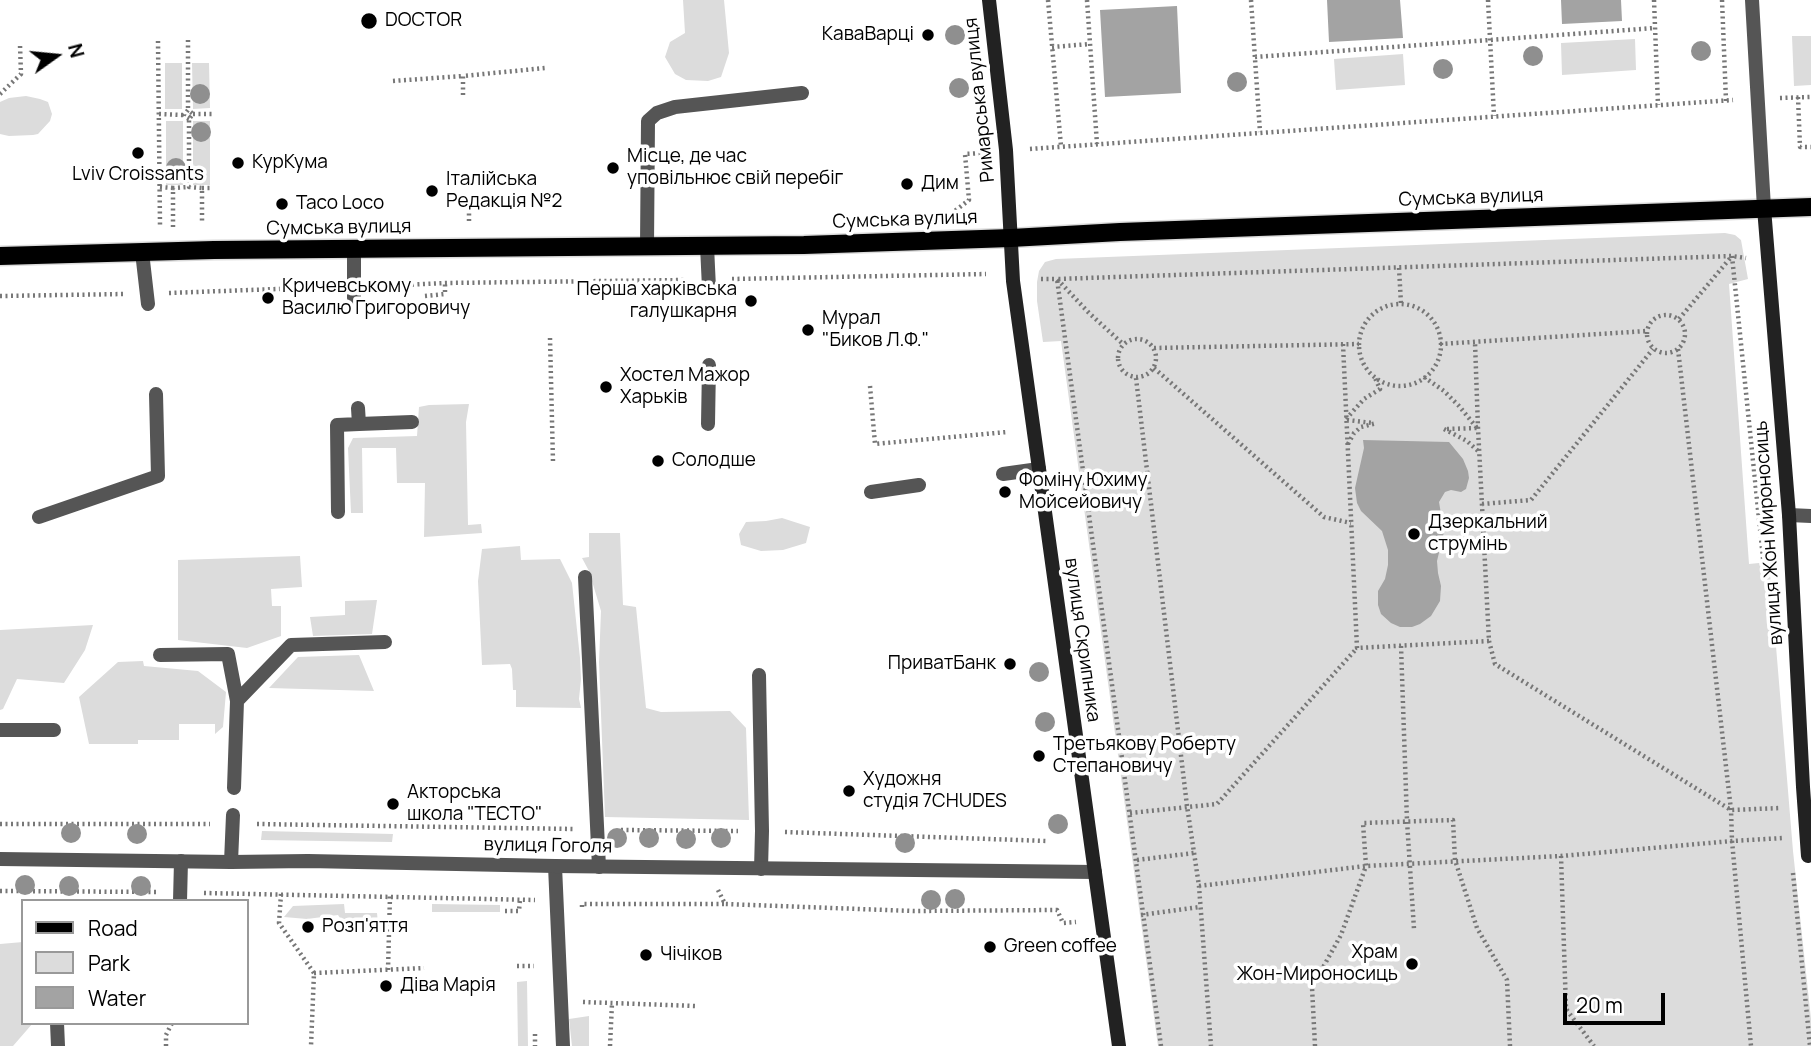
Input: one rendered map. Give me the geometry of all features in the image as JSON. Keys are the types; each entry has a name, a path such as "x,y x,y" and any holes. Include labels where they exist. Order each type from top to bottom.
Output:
{"main road":[{"name":"Сумська вулиця","path":"0,256 707,246 1011,238 1811,207"}],"street":[{"name":"Римарська вулиця","path":"989,0 1006,150 1011,238"},
{"path":"1752,0 1764,208"},
{"path":"647,246 648,121 657,113 675,107 802,93"},
{"name":"вулиця Жон Мироносиць","path":"1764,208 1789,515 1808,856"},
{"name":"вулиця Скрипника","path":"1011,238 1013,281 1119,1046"},
{"path":"707,246 709,284"},
{"path":"354,249 354,292"},
{"path":"142,252 147,298"},
{"path":"708,424 709,365"},
{"path":"39,517 158,476 156,394"},
{"path":"358,408 359,424"},
{"path":"338,512 337,425 412,422"},
{"path":"1003,474 1039,469"},
{"path":"871,492 919,485"},
{"path":"1789,515 1811,516"},
{"path":"584,577 598,867"},
{"path":"237,701 291,645 385,642"},
{"path":"160,655 228,654 237,701 234,789"},
{"path":"759,676 761,869"},
{"path":"0,730 54,730"},
{"path":"231,862 233,820"},
{"name":"вулиця Гоголя","path":"0,859 1095,872"},
{"path":"180,899 181,862"},
{"path":"555,866 563,1046"},
{"path":"57,1025 58,1046"}],"path":[{"path":"1048,0 1060,146"},
{"path":"1087,0 1097,144"},
{"path":"1251,0 1260,132"},
{"path":"1488,0 1494,116"},
{"path":"1654,0 1658,104"},
{"path":"1722,0 1726,101"},
{"path":"1255,57 1655,28"},
{"path":"187,40 189,187"},
{"path":"158,41 160,230"},
{"path":"1052,47 1090,44"},
{"path":"0,94 20,74 20,45"},
{"path":"393,80 545,68"},
{"path":"463,76 463,95"},
{"path":"1798,97 1801,148 1811,147"},
{"path":"946,218 969,200 965,155 1060,146 1757,99"},
{"path":"159,114 185,117 212,114"},
{"path":"160,187 212,188"},
{"path":"173,187 173,229"},
{"path":"202,188 202,229"},
{"path":"469,208 469,225"},
{"path":"1041,279 1732,256"},
{"path":"1679,319 1732,256"},
{"path":"1732,256 1765,569"},
{"path":"1399,268 1401,304"},
{"path":"0,296 147,298 354,292 445,283 709,284 986,274"},
{"path":"1057,279 1123,344"},
{"path":"1057,279 1161,1046"},
{"path":"549,282 549,289"},
{"path":"425,296 445,294 445,283"},
{"path":"1346,420 1364,399 1380,389 1360,358 1360,333 1366,322 1384,307 1401,304 1420,309 1429,316 1436,326 1440,344 1437,362 1430,372 1409,385 1397,386 1374,377"},
{"path":"1665,314 1679,319 1685,330 1685,337 1678,349 1665,354 1653,349 1649,344 1648,325 1658,316 1665,314"},
{"path":"1440,344 1647,331"},
{"path":"550,338 553,462"},
{"path":"1136,338 1149,342 1154,348 1154,368 1143,377 1130,376 1120,368 1118,355 1123,344 1136,338"},
{"path":"1475,342 1489,641 1495,664 1731,810 1789,808"},
{"path":"1130,813 1217,804 1357,648 1343,344"},
{"path":"1154,348 1360,344"},
{"path":"1482,503 1531,500 1653,349"},
{"path":"1678,349 1731,810 1751,1046"},
{"path":"1154,368 1324,517 1351,523"},
{"path":"1136,377 1199,886 1211,1046"},
{"path":"1424,377 1444,391 1478,428"},
{"path":"870,386 875,444 1007,432"},
{"path":"1346,420 1376,423 1354,432 1347,446"},
{"path":"1478,428 1445,429 1476,447 1479,452"},
{"path":"1357,648 1489,641"},
{"path":"1401,646 1407,821 1415,929"},
{"path":"0,824 233,820 597,830 762,831 1047,841"},
{"path":"1315,1046 1312,987 1341,935 1366,866 1363,823 1452,820 1455,860 1477,928 1507,980 1510,1046"},
{"path":"1199,886 1366,866 1561,856 1791,838"},
{"path":"1137,860 1194,853"},
{"path":"1561,856 1566,1009 1594,1046"},
{"path":"1792,862 1810,1046"},
{"path":"281,894 279,923 314,973 312,1046"},
{"path":"388,970 390,896"},
{"path":"505,911 519,911 520,899"},
{"path":"582,904 725,904"},
{"path":"1142,915 1200,907"},
{"path":"1063,923 1076,922"},
{"path":"517,966 534,966"},
{"path":"314,973 424,968"},
{"path":"596,1003 696,1006"},
{"path":"610,1046 612,1003"},
{"path":"166,1046 166,1035 171,1025"}],"green space":[{"path":"683,0 724,0 729,53 721,77 708,81 686,80 675,74 665,57 670,42 685,33"},
{"path":"1792,36 1811,36 1811,85 1794,86"},
{"path":"1635,39 1636,70 1562,75 1561,43"},
{"path":"1403,54 1405,85 1336,90 1334,59"},
{"path":"165,63 182,63 182,109 165,109"},
{"path":"192,63 209,63 210,108 193,109"},
{"path":"26,96 48,102 52,114 50,121 38,134 0,134 0,102"},
{"path":"166,121 183,121 183,185 166,185"},
{"path":"193,121 210,121 210,185 193,185"},
{"path":"1725,233 1735,235 1741,240 1748,279 1729,284 1749,564 1769,562 1793,851 1811,1019 1811,1046 1158,1046 1061,341 1043,342 1037,301 1039,271 1045,262 1056,259"},
{"path":"469,404 466,422 468,525 481,524 482,533 424,537 425,483 397,483 396,448 362,448 363,513 351,513 348,448 353,438 417,436 419,407"},
{"path":"782,518 810,527 806,543 783,550 761,551 741,545 739,534 746,522"},
{"path":"589,533 620,533 623,605 636,607 646,708 661,712 730,711 746,728 749,820 605,817 599,662 601,611 589,571 582,558 589,557"},
{"path":"520,546 521,560 560,559 572,583 580,658 581,708 516,707 516,690 513,690 510,664 482,665 478,581 482,549"},
{"path":"300,556 302,587 271,589 272,606 281,606 281,636 247,648 178,640 178,560"},
{"path":"377,600 372,634 313,636 310,617 345,615 345,601"},
{"path":"93,625 85,650 64,683 17,679 3,709 0,710 0,630"},
{"path":"359,655 374,691 269,688 298,657"},
{"path":"143,661 144,666 198,671 226,692 223,727 215,734 215,724 179,724 179,740 138,740 138,744 89,744 79,697 118,662"},
{"path":"262,831 393,834 392,842 261,840"},
{"path":"344,904 345,913 377,913 378,923 343,923 338,915 307,919 284,917 293,906"},
{"path":"432,904 500,905 500,912 432,912"},
{"path":"21,942 21,1025 31,1025 13,1046 0,1046 0,944"},
{"path":"527,981 528,1046 518,1046 517,982"},
{"path":"589,1016 589,1046 572,1046 569,1019"}],"water":[{"path":"1327,0 1400,0 1403,38 1329,42"},
{"path":"1561,0 1621,0 1622,21 1562,24"},
{"path":"1177,6 1181,93 1105,97 1100,10"},
{"name":"Дзеркальний струмінь","path":"1363,440 1449,442 1463,459 1468,471 1466,489 1461,492 1445,492 1439,502 1444,532 1437,561 1441,586 1440,601 1431,616 1412,627 1400,627 1391,623 1381,614 1378,605 1378,591 1385,579 1388,565 1388,550 1382,531 1361,511 1357,503 1355,488 1364,448"}],"place":[{"name":"DOCTOR","path":"369,21"},
{"name":"КаваВарці","path":"928,35"},
{"name":"Lviv Croissants","path":"138,153"},
{"name":"КурКума","path":"238,163"},
{"name":"Місце, де час уповільнює свій перебіг","path":"613,168"},
{"name":"Дим","path":"907,184"},
{"name":"Італійська Редакція №2","path":"432,191"},
{"name":"Taco Loco","path":"282,204"},
{"name":"Кричевському Василю Григоровичу","path":"268,298"},
{"name":"Перша харківська галушкарня","path":"751,301"},
{"name":"Мурал \"Биков Л.Ф.\"","path":"808,330"},
{"name":"Хостел Мажор Харьків","path":"606,387"},
{"name":"Солодше","path":"658,461"},
{"name":"Фоміну Юхиму Мойсейовичу","path":"1005,492"},
{"name":"Дзеркальний струмінь","path":"1414,534"},
{"name":"ПриватБанк","path":"1010,664"},
{"name":"Третьякову Роберту Степановичу","path":"1039,756"},
{"name":"Художня студія 7CHUDES","path":"849,791"},
{"name":"Акторська школа \"ТЕСТО\"","path":"393,804"},
{"name":"Розп'яття","path":"308,927"},
{"name":"Green coffee","path":"990,947"},
{"name":"Чічіков","path":"646,955"},
{"name":"Храм Жон-Мироносиць","path":"1412,964"},
{"name":"Діва Марія","path":"386,986"}]}
